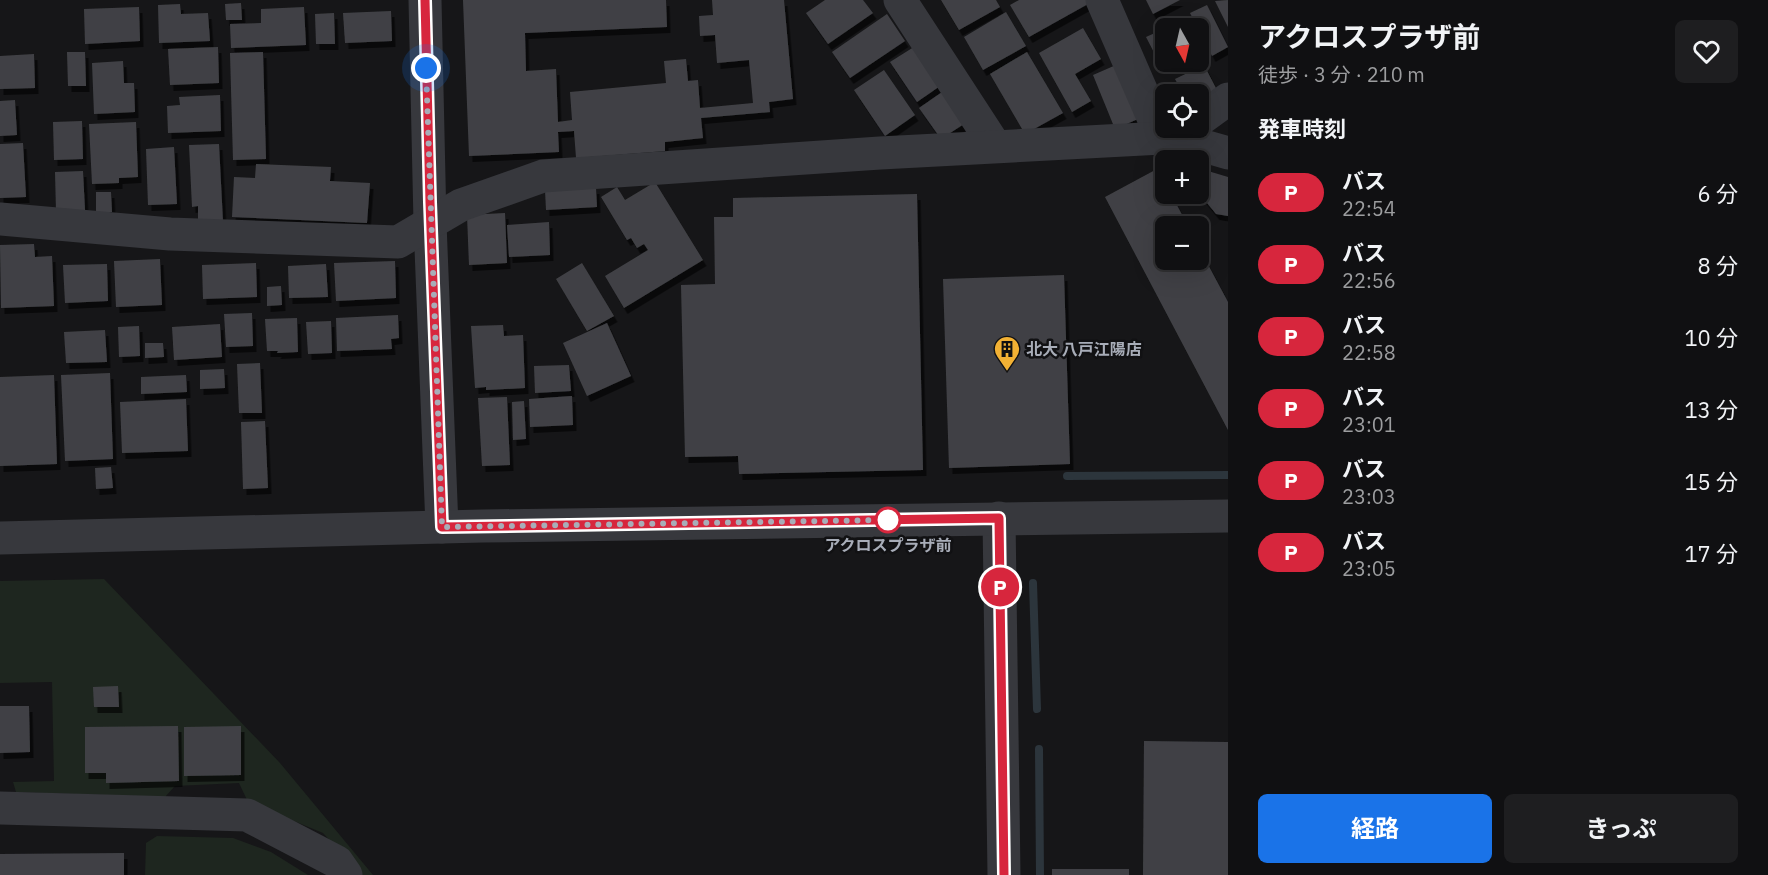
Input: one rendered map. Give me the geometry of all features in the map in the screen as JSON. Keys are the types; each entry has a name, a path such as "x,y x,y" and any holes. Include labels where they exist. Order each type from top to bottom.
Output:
{"street":[{"path":"424,0 442,527"},
{"path":"900,0 995,146"},
{"path":"1102,0 1155,88"},
{"path":"1209,112 1228,99"},
{"path":"0,219 170,234 398,242 461,205 543,176 1155,133"},
{"path":"1196,138 1228,153"},
{"path":"0,538 442,527 1228,516"},
{"path":"999,518 1004,875"},
{"path":"0,808 247,815 337,862 346,875"}],"shaded area":[{"path":"104,579 280,763 373,875 362,875 323,833 248,802 239,783 175,786 165,797 16,792 13,782 54,781 52,682 0,683 0,581"},
{"path":"157,836 233,838 271,852 308,875 145,875 146,843"}],"building":[{"path":"463,0 666,0 667,27 525,33 526,71 556,69 558,122 572,120 570,92 666,83 664,61 686,59 688,81 698,80 700,108 753,103 749,60 717,63 715,35 700,36 699,16 713,15 712,0 784,0 793,99 769,102 770,112 701,118 703,138 665,142 665,151 576,158 574,131 558,132 559,152 469,156"},
{"path":"825,0 863,0 873,13 828,44 806,13"},
{"path":"941,0 996,0 1000,7 959,30"},
{"path":"1019,0 1086,0 1088,4 1029,37 1010,5"},
{"path":"1146,0 1180,0 1153,14"},
{"path":"1228,0 1228,27 1215,1"},
{"path":"241,3 242,20 226,20 225,4"},
{"path":"180,4 181,14 208,13 210,41 159,43 158,5"},
{"path":"1207,5 1228,47 1212,56 1209,50 1209,18 1193,18 1190,13"},
{"path":"139,7 140,41 85,44 84,9"},
{"path":"304,7 306,45 231,48 230,24 261,23 261,9"},
{"path":"391,11 392,41 345,43 343,13"},
{"path":"1006,12 1026,46 983,70 964,37"},
{"path":"334,13 335,44 316,44 315,14"},
{"path":"887,14 905,41 850,78 832,52"},
{"path":"1083,28 1101,59 1075,74 1091,101 1072,112 1039,53"},
{"path":"1155,33 1155,54 1146,37"},
{"path":"917,45 943,84 917,102 890,62"},
{"path":"218,47 219,83 170,85 168,49"},
{"path":"67,52 85,52 86,86 68,86"},
{"path":"263,52 266,159 233,160 230,53"},
{"path":"1027,52 1063,113 1025,134 990,74"},
{"path":"34,54 35,88 0,89 0,56"},
{"path":"123,61 124,83 134,83 135,112 94,114 92,63"},
{"path":"1116,65 1138,119 1115,129 1093,75"},
{"path":"884,70 915,115 885,136 854,90"},
{"path":"1190,72 1208,72 1219,94 1209,99 1209,84 1178,84 1175,79"},
{"path":"945,90 967,122 941,139 919,108"},
{"path":"220,95 221,131 168,133 167,106 180,105 179,97"},
{"path":"15,100 17,135 0,136 0,101"},
{"path":"82,121 83,159 54,160 53,122"},
{"path":"136,122 138,177 119,178 119,183 92,184 89,124"},
{"path":"23,143 26,197 0,198 0,144"},
{"path":"219,144 223,222 198,223 198,206 192,207 189,145"},
{"path":"174,147 177,204 148,205 146,149"},
{"path":"256,164 331,167 330,181 370,183 367,223 232,217 234,177 255,178"},
{"path":"1155,170 1155,204 1176,204 1183,216 1155,216 1155,270 1209,270 1209,267 1228,302 1228,430 1105,197"},
{"path":"83,171 85,210 56,211 55,172"},
{"path":"1209,171 1228,177 1228,216 1216,214 1208,204"},
{"path":"655,182 703,260 624,308 605,276 648,250 644,244 637,248 631,238 627,240 601,197 617,187 625,200"},
{"path":"596,188 597,207 546,210 545,190"},
{"path":"96,192 111,192 112,212 96,212"},
{"path":"917,194 923,470 739,474 738,456 685,457 681,285 715,284 714,217 733,217 733,198"},
{"path":"505,213 507,263 469,265 467,215"},
{"path":"549,222 550,255 509,257 507,225"},
{"path":"34,244 35,257 52,256 54,306 1,308 0,245"},
{"path":"160,259 162,305 116,307 114,261"},
{"path":"395,261 396,298 336,301 334,263"},
{"path":"256,263 257,297 203,299 202,265"},
{"path":"582,263 614,316 587,331 556,279"},
{"path":"107,264 108,301 65,303 63,265"},
{"path":"326,264 328,297 289,298 288,266"},
{"name":"北大 八戸江陽店","path":"1064,275 1070,464 949,468 943,279"},
{"path":"281,286 282,305 267,306 267,287"},
{"path":"252,313 253,346 226,347 224,314"},
{"path":"398,315 399,338 391,339 392,349 337,351 336,318"},
{"path":"297,318 298,352 267,351 265,319"},
{"path":"331,321 332,353 308,354 306,322"},
{"path":"607,323 631,376 587,396 563,343"},
{"path":"220,324 222,357 174,360 172,327"},
{"path":"503,325 504,336 523,335 525,388 486,390 486,387 475,388 471,326"},
{"path":"139,326 140,356 119,357 118,327"},
{"path":"105,330 107,362 66,363 64,332"},
{"path":"145,343 163,343 164,357 145,358"},
{"path":"260,363 262,413 239,413 237,364"},
{"path":"569,365 571,391 535,393 534,366"},
{"path":"224,369 225,388 200,389 200,370"},
{"path":"110,373 113,459 65,461 61,375"},
{"path":"54,375 57,464 0,466 0,377"},
{"path":"186,375 187,392 141,394 141,377"},
{"path":"572,396 573,425 530,427 529,399"},
{"path":"507,397 510,465 482,466 478,398"},
{"path":"186,399 188,451 122,453 120,402"},
{"path":"524,401 526,439 513,440 512,402"},
{"path":"265,421 268,488 243,489 241,422"},
{"path":"111,467 113,488 96,489 95,468"},
{"path":"118,686 119,707 94,707 93,687"},
{"path":"0,706 29,706 30,752 0,753"},
{"path":"178,726 179,781 106,783 106,773 85,773 85,727"},
{"path":"241,726 241,775 184,776 184,727"},
{"path":"1144,741 1228,742 1228,875 1143,875"},
{"path":"124,853 124,875 0,875 0,854"},
{"path":"1052,869 1129,869 1129,875 1052,875"}],"waterway":[{"path":"1067,476 1228,475"},
{"path":"1033,583 1037,709"},
{"path":"1039,749 1040,875"}],"bus line":[{"name":"P","path":"425,0 442,527 999,518 1004,875"}],"place":[{"name":"北大 八戸江陽店","path":"1007,372"},
{"name":"アクロスプラザ前","path":"888,520"}],"route":[{"path":"426,68 442,527 888,520"}]}
